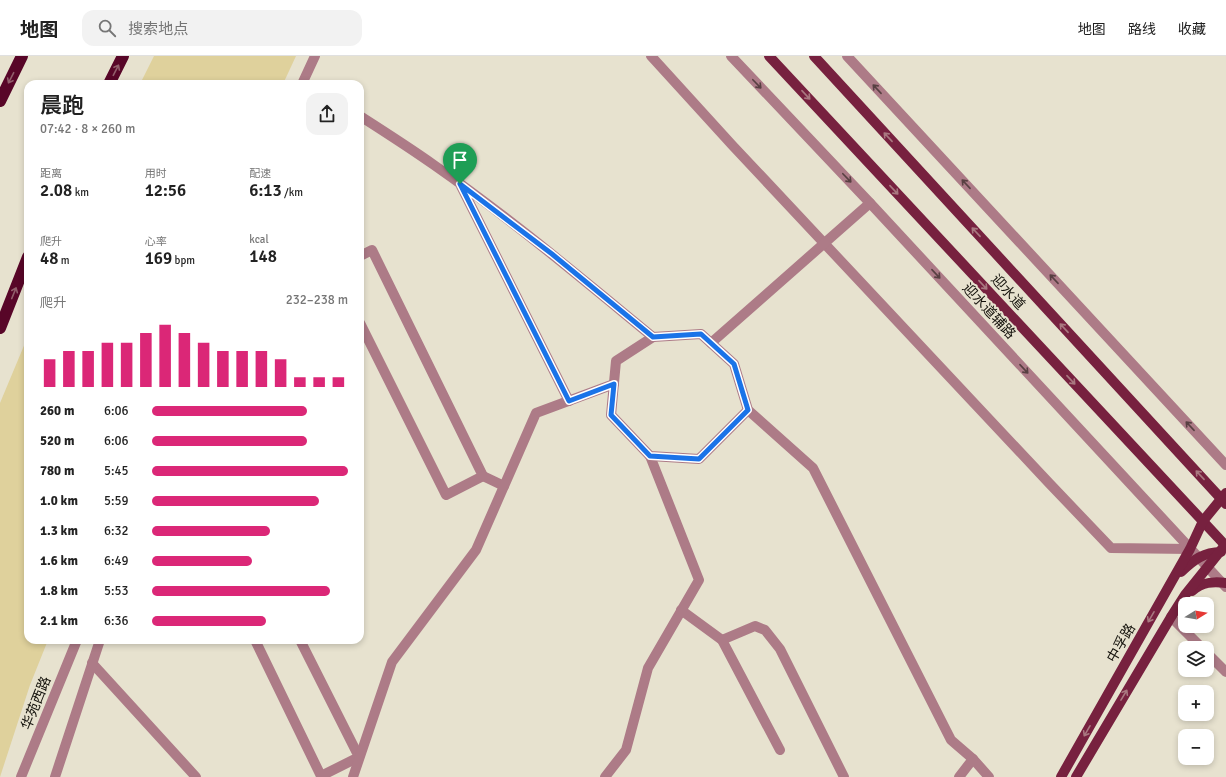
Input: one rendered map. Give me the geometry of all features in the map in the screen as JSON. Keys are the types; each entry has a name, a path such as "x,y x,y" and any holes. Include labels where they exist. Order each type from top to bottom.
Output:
{"highway":[{"path":"0,100 22,56"},
{"path":"111,80 123,56"},
{"path":"0,328 24,267"}],"main road":[{"name":"迎水道","path":"770,56 1203,522 1224,548"},
{"name":"迎水道","path":"814,56 1224,499"},
{"name":"中孚路","path":"1061,777 1171,584 1203,522 1224,499"},
{"path":"1171,584 1181,572 1198,557 1224,548"},
{"path":"1076,777 1185,596 1224,548"},
{"path":"1185,596 1196,587 1205,584 1213,582 1225,584"}],"street":[{"path":"303,80 315,56"},
{"path":"651,56 1043,478 1111,548 1190,549"},
{"name":"迎水道辅路","path":"730,56 870,203 1190,549 1225,584"},
{"path":"847,56 1226,465"},
{"path":"364,119 434,164 552,254 653,337"},
{"path":"460,184 569,401"},
{"path":"711,343 870,203"},
{"path":"364,254 372,250 483,476 504,486"},
{"path":"364,331 446,495 483,476"},
{"path":"605,777 626,750 648,668 699,580 650,456 611,415 616,361 653,337 701,334 734,364 748,410 813,468 951,740 973,759 989,777"},
{"path":"353,777 392,662 476,550 536,413 614,384"},
{"path":"650,456 699,459 748,410"},
{"path":"682,610 722,640 780,750"},
{"path":"1171,618 1195,641"},
{"path":"722,640 755,626 765,630 780,649 844,777"},
{"name":"华苑西路","path":"21,777 75,644"},
{"path":"55,777 99,644"},
{"path":"257,644 321,776 360,757"},
{"path":"302,644 360,757"},
{"path":"1214,660 1226,672"},
{"path":"92,663 196,777"},
{"path":"960,777 973,759"}],"shaded area":[{"path":"154,56 296,56 285,80 142,80"},
{"path":"24,346 24,644 46,644 30,685 0,777 0,403"}],"route":[{"path":"460,184 552,254 653,337 701,334 734,364 748,410 699,459 650,456 611,415 614,384 569,401 460,184"}]}
